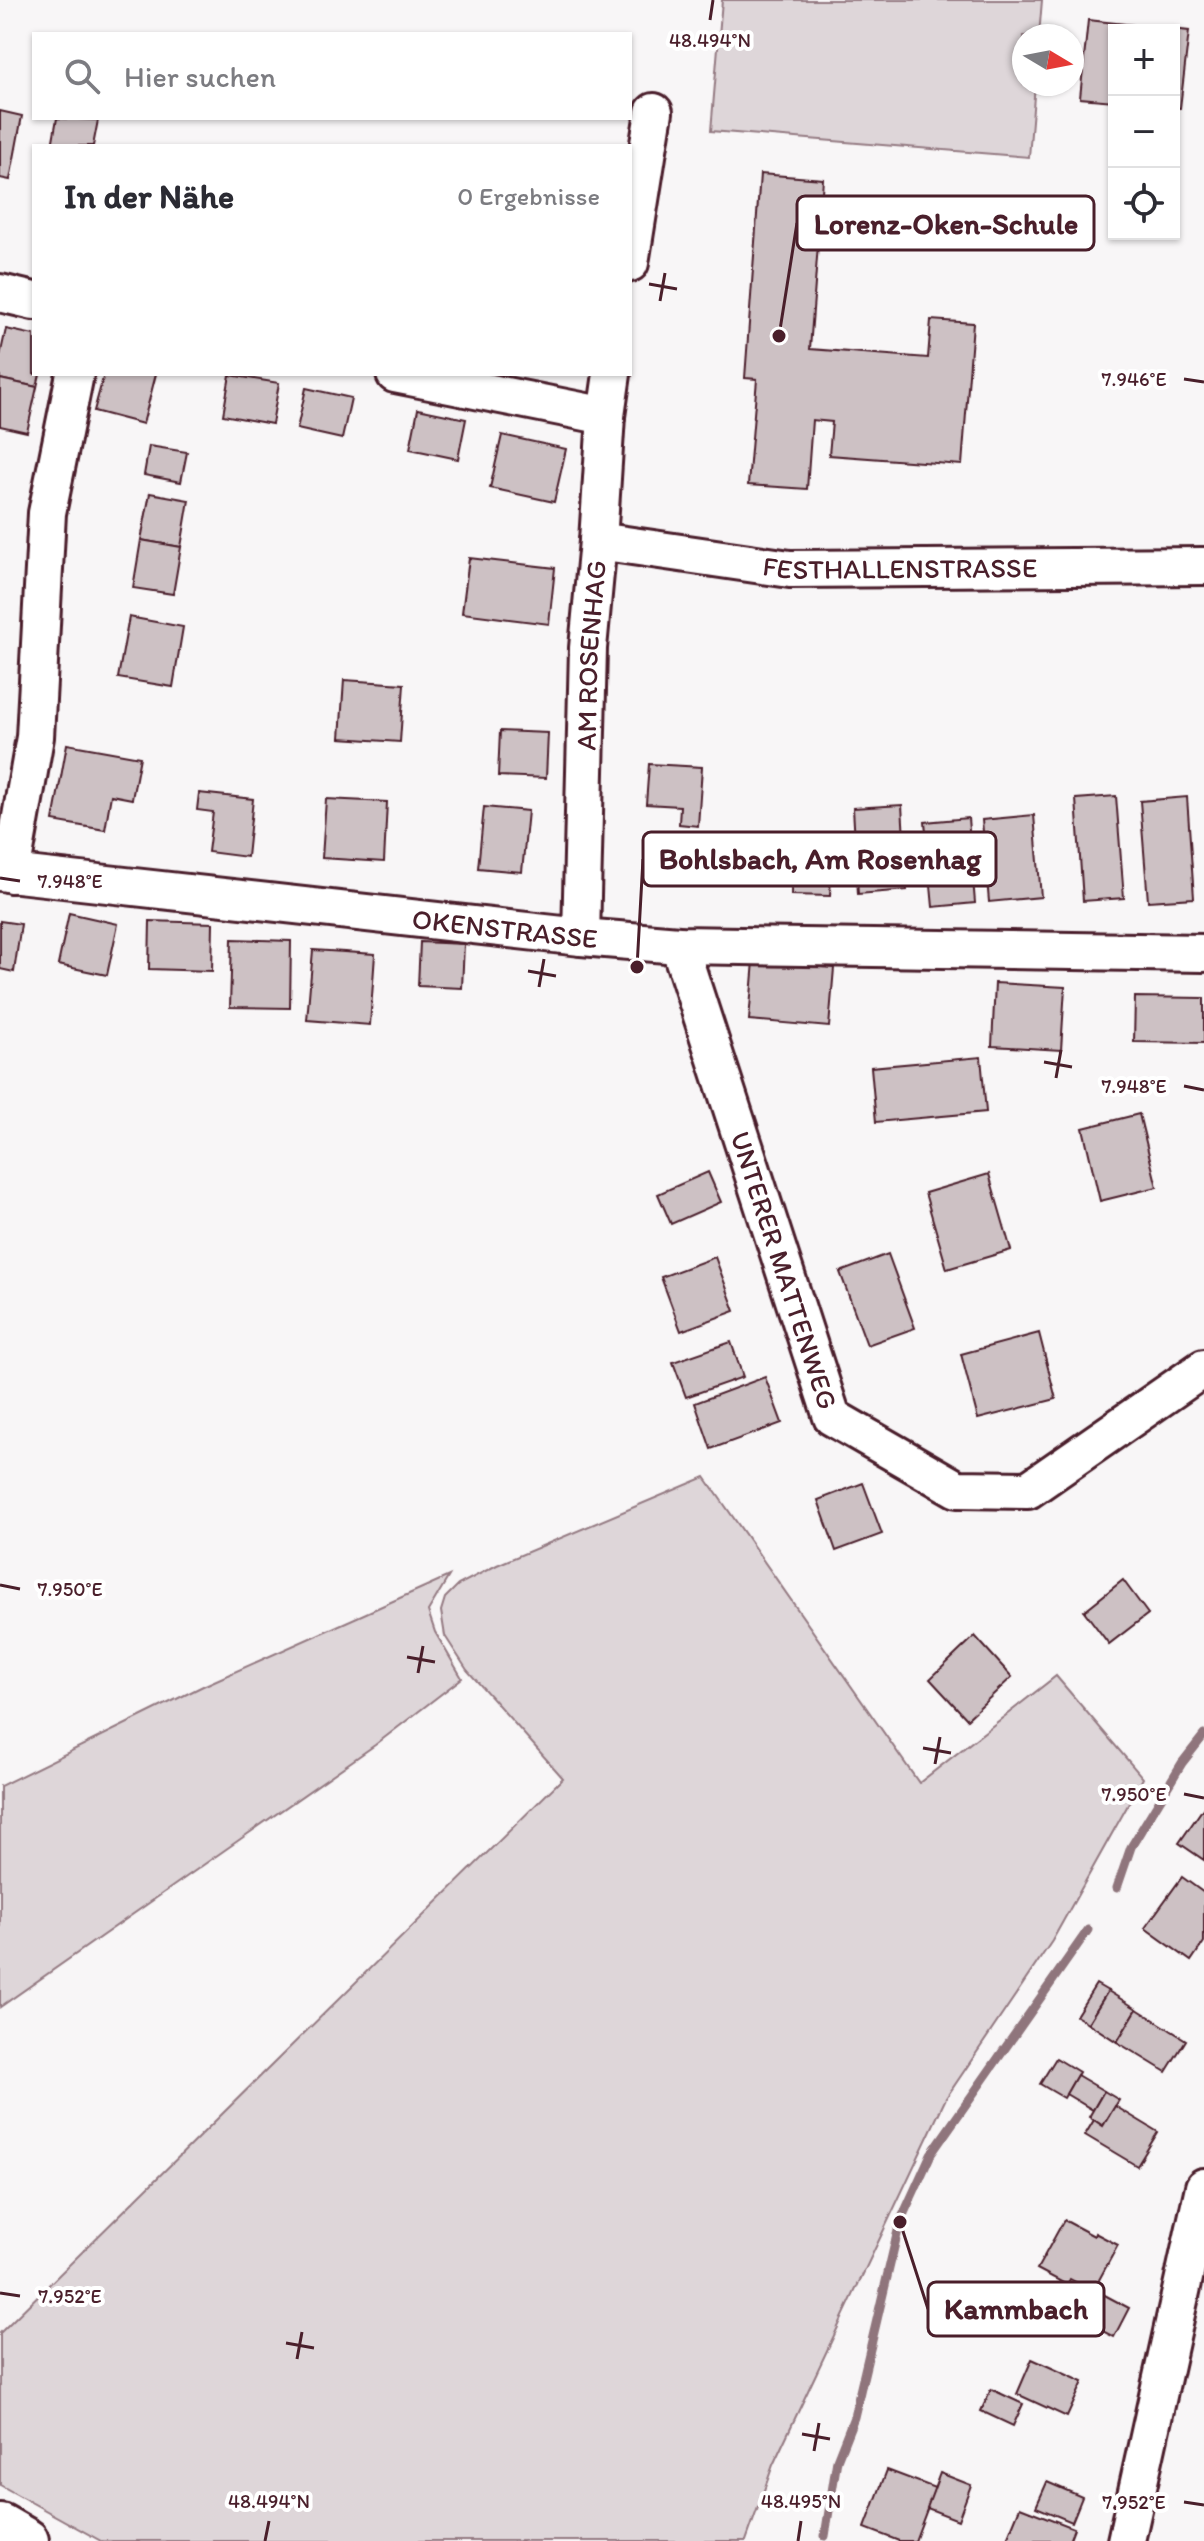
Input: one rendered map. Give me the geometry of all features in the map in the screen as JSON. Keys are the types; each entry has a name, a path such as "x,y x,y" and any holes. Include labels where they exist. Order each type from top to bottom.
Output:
{"main road":[{"path":"0,2526 26,2541"}],"street":[{"path":"632,250 654,112"},
{"path":"0,293 32,301"},
{"path":"6,873 35,737 47,513 75,376"},
{"path":"405,376 606,416"},
{"name":"AM ROSENHAG","path":"581,937 588,648 612,376"},
{"name":"FESTHALLENSTRASSE","path":"598,541 790,569 1204,566"},
{"name":"OKENSTRASSE","path":"6,873 581,937 679,945 1204,953"},
{"name":"UNTERER MATTENWEG","path":"679,945 832,1417 957,1489 1028,1490 1204,1368"},
{"path":"1126,2541 1204,2187"}],"shaded area":[{"path":"722,0 1042,0 1040,24 1012,24 1012,96 1034,96 1029,157 711,131"},
{"path":"705,1477 919,1783 1056,1676 1143,1778 1052,1941 946,2098 773,2465 746,2541 101,2541 0,2485 0,2333 563,1778 467,1670 445,1636 441,1611 445,1598 458,1585 497,1565"},
{"path":"449,1576 428,1611 435,1632 462,1678 375,1745 0,2007 0,1786 203,1686"}],"building":[{"path":"1088,20 1125,24 1108,24 1108,100 1080,98 1084,96"},
{"path":"1180,30 1189,31 1180,108"},
{"path":"0,111 22,116 10,180 0,178"},
{"path":"57,120 98,120 93,144 52,144"},
{"path":"760,174 823,179 810,349 928,358 931,320 973,323 962,465 829,455 832,422 812,420 807,489 748,485 757,379 745,378"},
{"path":"6,329 32,335 32,376 40,376 37,387 0,379 0,356"},
{"path":"103,376 155,376 143,424 94,411"},
{"path":"230,376 279,383 272,424 223,415"},
{"path":"0,379 37,387 27,432 0,426"},
{"path":"306,388 351,398 342,439 297,429"},
{"path":"418,409 466,419 458,459 410,449"},
{"path":"502,435 566,449 554,502 490,488"},
{"path":"149,446 187,452 181,482 144,475"},
{"path":"150,493 189,500 181,547 141,540"},
{"path":"141,540 181,547 173,594 133,588"},
{"path":"469,558 555,568 549,624 462,613"},
{"path":"129,617 183,627 173,687 118,678"},
{"path":"344,680 404,684 400,742 340,738"},
{"path":"500,731 548,733 546,778 498,776"},
{"path":"67,744 140,757 132,799 111,795 105,830 53,821"},
{"path":"649,764 702,767 698,826 679,824 680,806 646,804"},
{"path":"199,793 253,799 247,857 208,852 213,812 197,810"},
{"path":"1116,796 1124,898 1083,901 1076,799"},
{"path":"1187,797 1194,898 1148,901 1140,801"},
{"path":"326,799 387,802 384,862 322,858"},
{"path":"902,805 907,890 858,894 853,808"},
{"path":"484,807 528,811 522,872 478,868"},
{"path":"1034,815 1041,897 989,902 982,820"},
{"path":"968,818 975,903 933,907 925,822"},
{"path":"792,850 832,852 830,896 791,895"},
{"path":"69,913 118,924 107,975 58,965"},
{"path":"0,921 21,924 14,972 0,969"},
{"path":"150,921 213,923 212,971 149,969"},
{"path":"232,939 291,941 290,1008 230,1007"},
{"path":"420,942 464,944 462,988 418,986"},
{"path":"313,950 375,954 370,1025 307,1020"},
{"path":"754,961 834,968 829,1027 749,1020"},
{"path":"995,983 1065,987 1061,1050 992,1046"},
{"path":"1135,997 1204,998 1204,1043 1134,1042"},
{"path":"981,1057 986,1112 876,1122 871,1067"},
{"path":"1139,1114 1157,1187 1100,1201 1083,1128"},
{"path":"708,1172 721,1202 671,1224 658,1194"},
{"path":"989,1174 1011,1250 947,1269 925,1193"},
{"path":"888,1254 915,1328 867,1345 840,1272"},
{"path":"715,1257 735,1311 681,1331 661,1277"},
{"path":"1039,1333 1056,1399 978,1419 961,1354"},
{"path":"731,1342 743,1377 686,1397 673,1362"},
{"path":"765,1377 782,1423 711,1449 695,1403"},
{"path":"863,1483 882,1534 836,1551 818,1500"},
{"path":"1123,1580 1148,1614 1109,1644 1084,1611"},
{"path":"975,1636 1012,1677 967,1719 930,1679"},
{"path":"1204,1807 1204,1860 1179,1843"},
{"path":"1182,1877 1204,1893 1204,1942 1191,1961 1145,1928"},
{"path":"1096,1984 1108,1991 1088,2023 1076,2016"},
{"path":"1108,1991 1137,2009 1117,2042 1088,2023"},
{"path":"1137,2009 1186,2040 1166,2072 1117,2042"},
{"path":"1056,2058 1079,2072 1064,2098 1040,2084"},
{"path":"1077,2075 1104,2091 1093,2110 1066,2094"},
{"path":"1104,2091 1119,2100 1103,2126 1089,2117"},
{"path":"1115,2106 1158,2132 1137,2166 1085,2135 1094,2120 1103,2126"},
{"path":"1064,2220 1118,2245 1093,2291 1070,2279 1067,2285 1037,2269"},
{"path":"1099,2292 1129,2308 1114,2337 1083,2321"},
{"path":"1032,2359 1083,2382 1067,2417 1017,2394"},
{"path":"991,2389 1023,2404 1013,2426 981,2411"},
{"path":"887,2470 935,2488 915,2541 899,2541 865,2528"},
{"path":"940,2473 971,2485 958,2520 927,2508"},
{"path":"1047,2482 1082,2497 1072,2522 1036,2507"},
{"path":"1020,2507 1074,2528 1069,2541 1006,2541"}],"waterway":[{"path":"1117,1888 1131,1847 1182,1763 1204,1735"},
{"path":"825,2536 837,2460 854,2417 900,2222 931,2154 1088,1930"}],"place":[{"name":"Lorenz-Oken-Schule","path":"779,336"},
{"name":"Bohlsbach, Am Rosenhag","path":"637,967"},
{"name":"Kammbach","path":"900,2222"}]}
